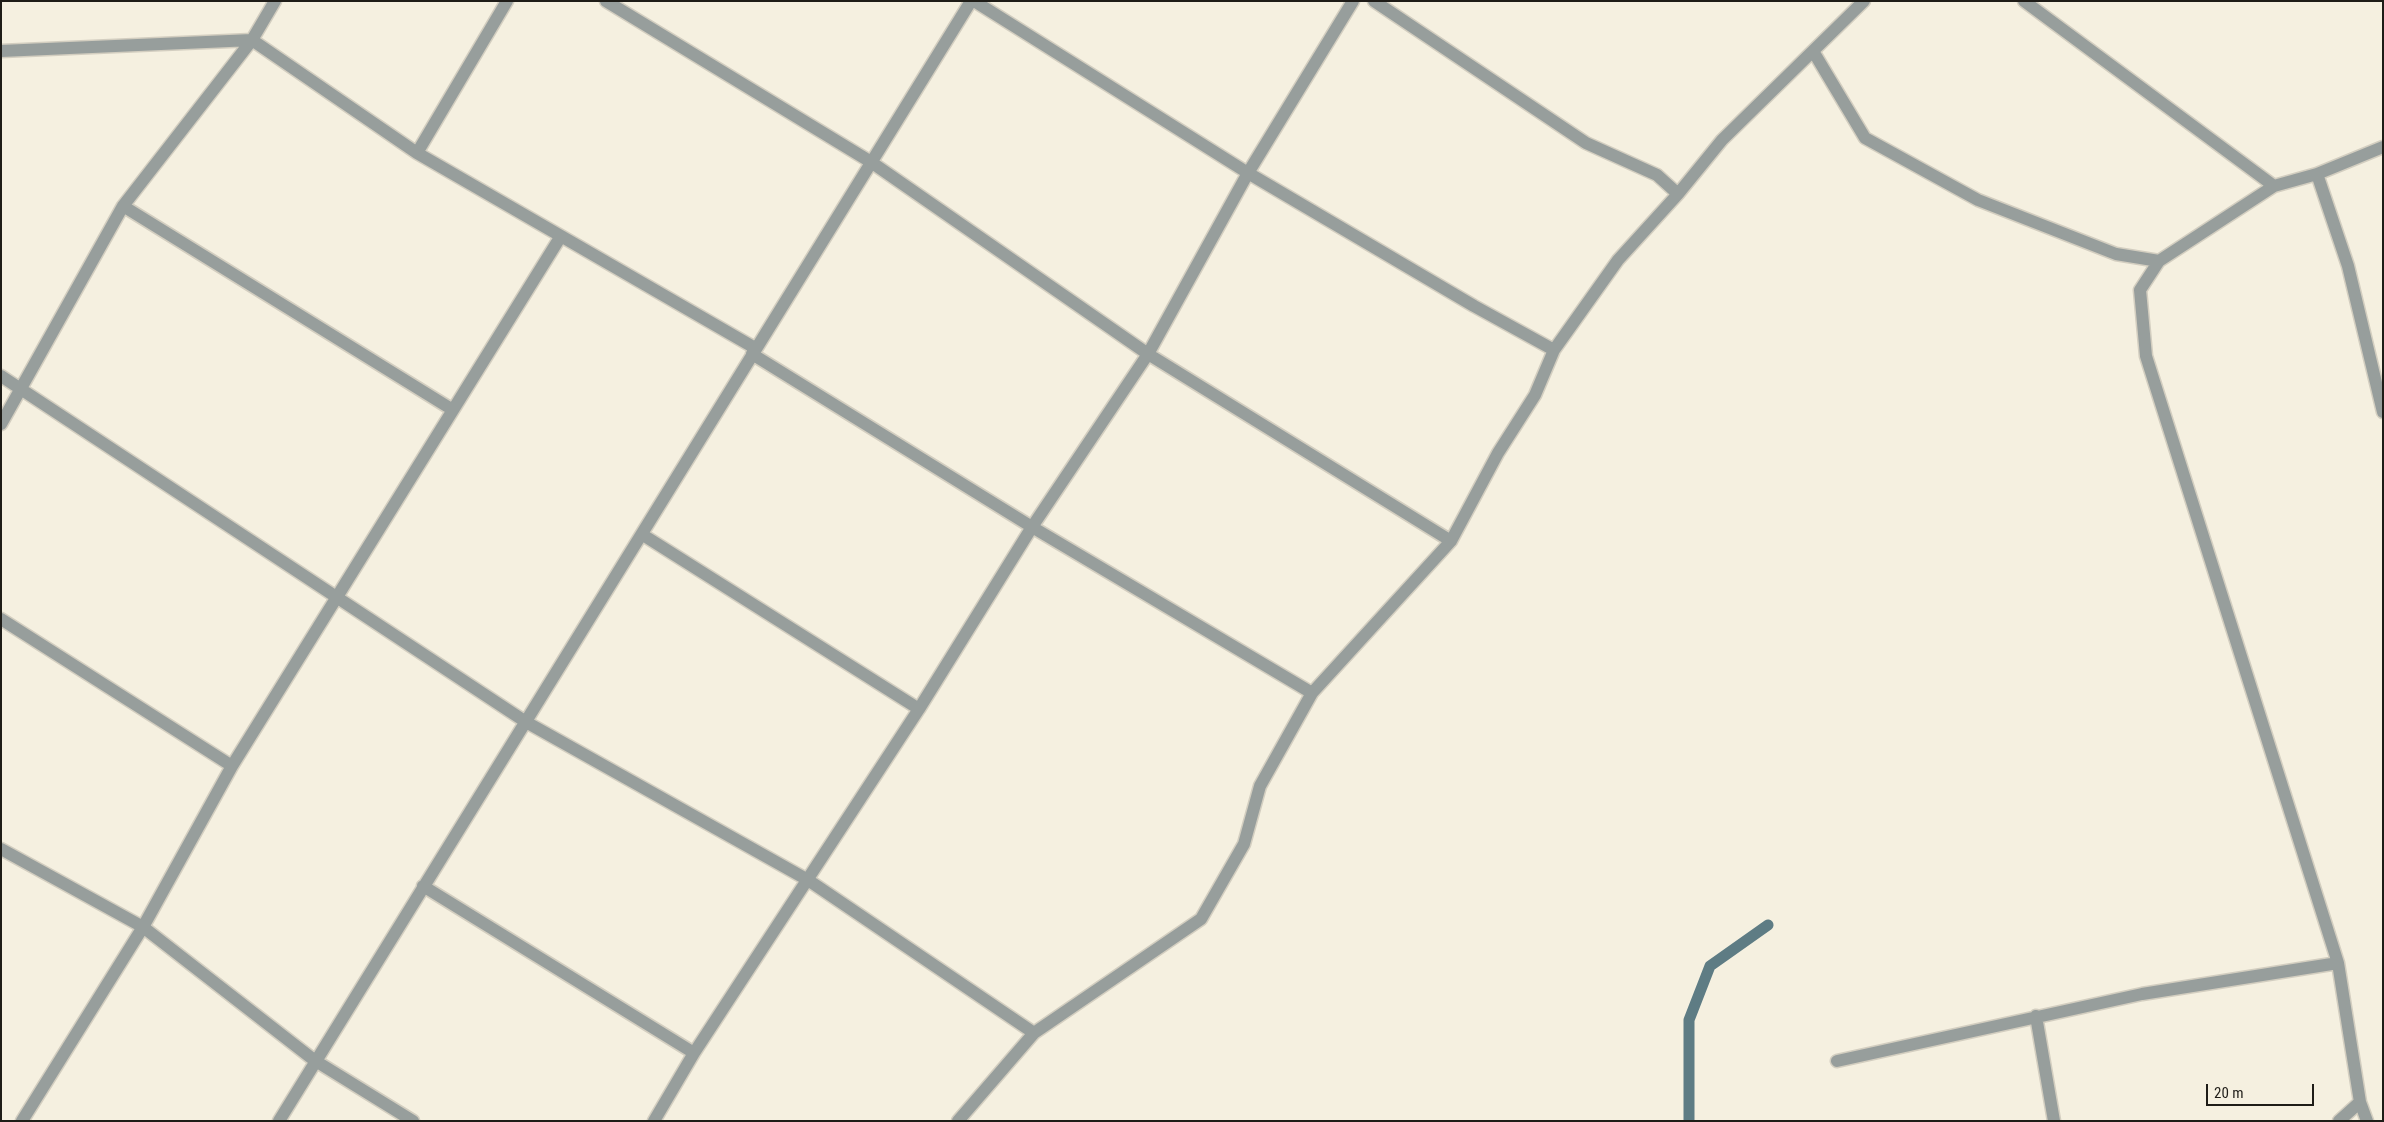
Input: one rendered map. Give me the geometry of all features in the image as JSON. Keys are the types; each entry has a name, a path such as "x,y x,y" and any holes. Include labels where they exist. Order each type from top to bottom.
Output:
{"street":[{"path":"1,424 22,390 123,206 252,40 275,1"},
{"path":"417,154 507,1"},
{"path":"606,1 871,162 1148,354 1450,542"},
{"path":"279,1121 314,1060 643,535 753,351 973,1 1248,173 1474,306 1554,350"},
{"path":"654,1121 694,1053 919,709 1032,526 1148,354 1248,173 1353,1"},
{"path":"1374,1 1586,143 1657,175 1678,194"},
{"path":"958,1121 1034,1033 1201,919 1244,844 1260,786 1312,694 1450,542 1498,453 1535,395 1554,350 1618,260 1678,194 1722,140 1864,1"},
{"path":"2024,1 2274,186"},
{"path":"1,51 252,40 417,154 561,236 753,351 1032,526 1312,694"},
{"path":"1814,51 1865,138 1978,200 2116,254 2159,261"},
{"path":"2367,1121 2360,1102 2338,963 2146,356 2140,290 2159,261 2274,186 2317,174 2383,147"},
{"path":"2317,174 2348,266 2383,412"},
{"path":"123,206 453,410"},
{"path":"22,1121 144,927 232,766 561,236"},
{"path":"1,376 526,722 808,880 1034,1033"},
{"path":"643,535 919,709"},
{"path":"1,619 232,766"},
{"path":"1,849 144,927 314,1060 413,1121"},
{"path":"423,886 694,1053"},
{"path":"1837,1060 2142,994 2338,963"},
{"path":"2036,1016 2054,1121"},
{"path":"2339,1121 2360,1102"}],"waterway":[{"path":"1689,1121 1689,1020 1710,966 1768,925"}]}
